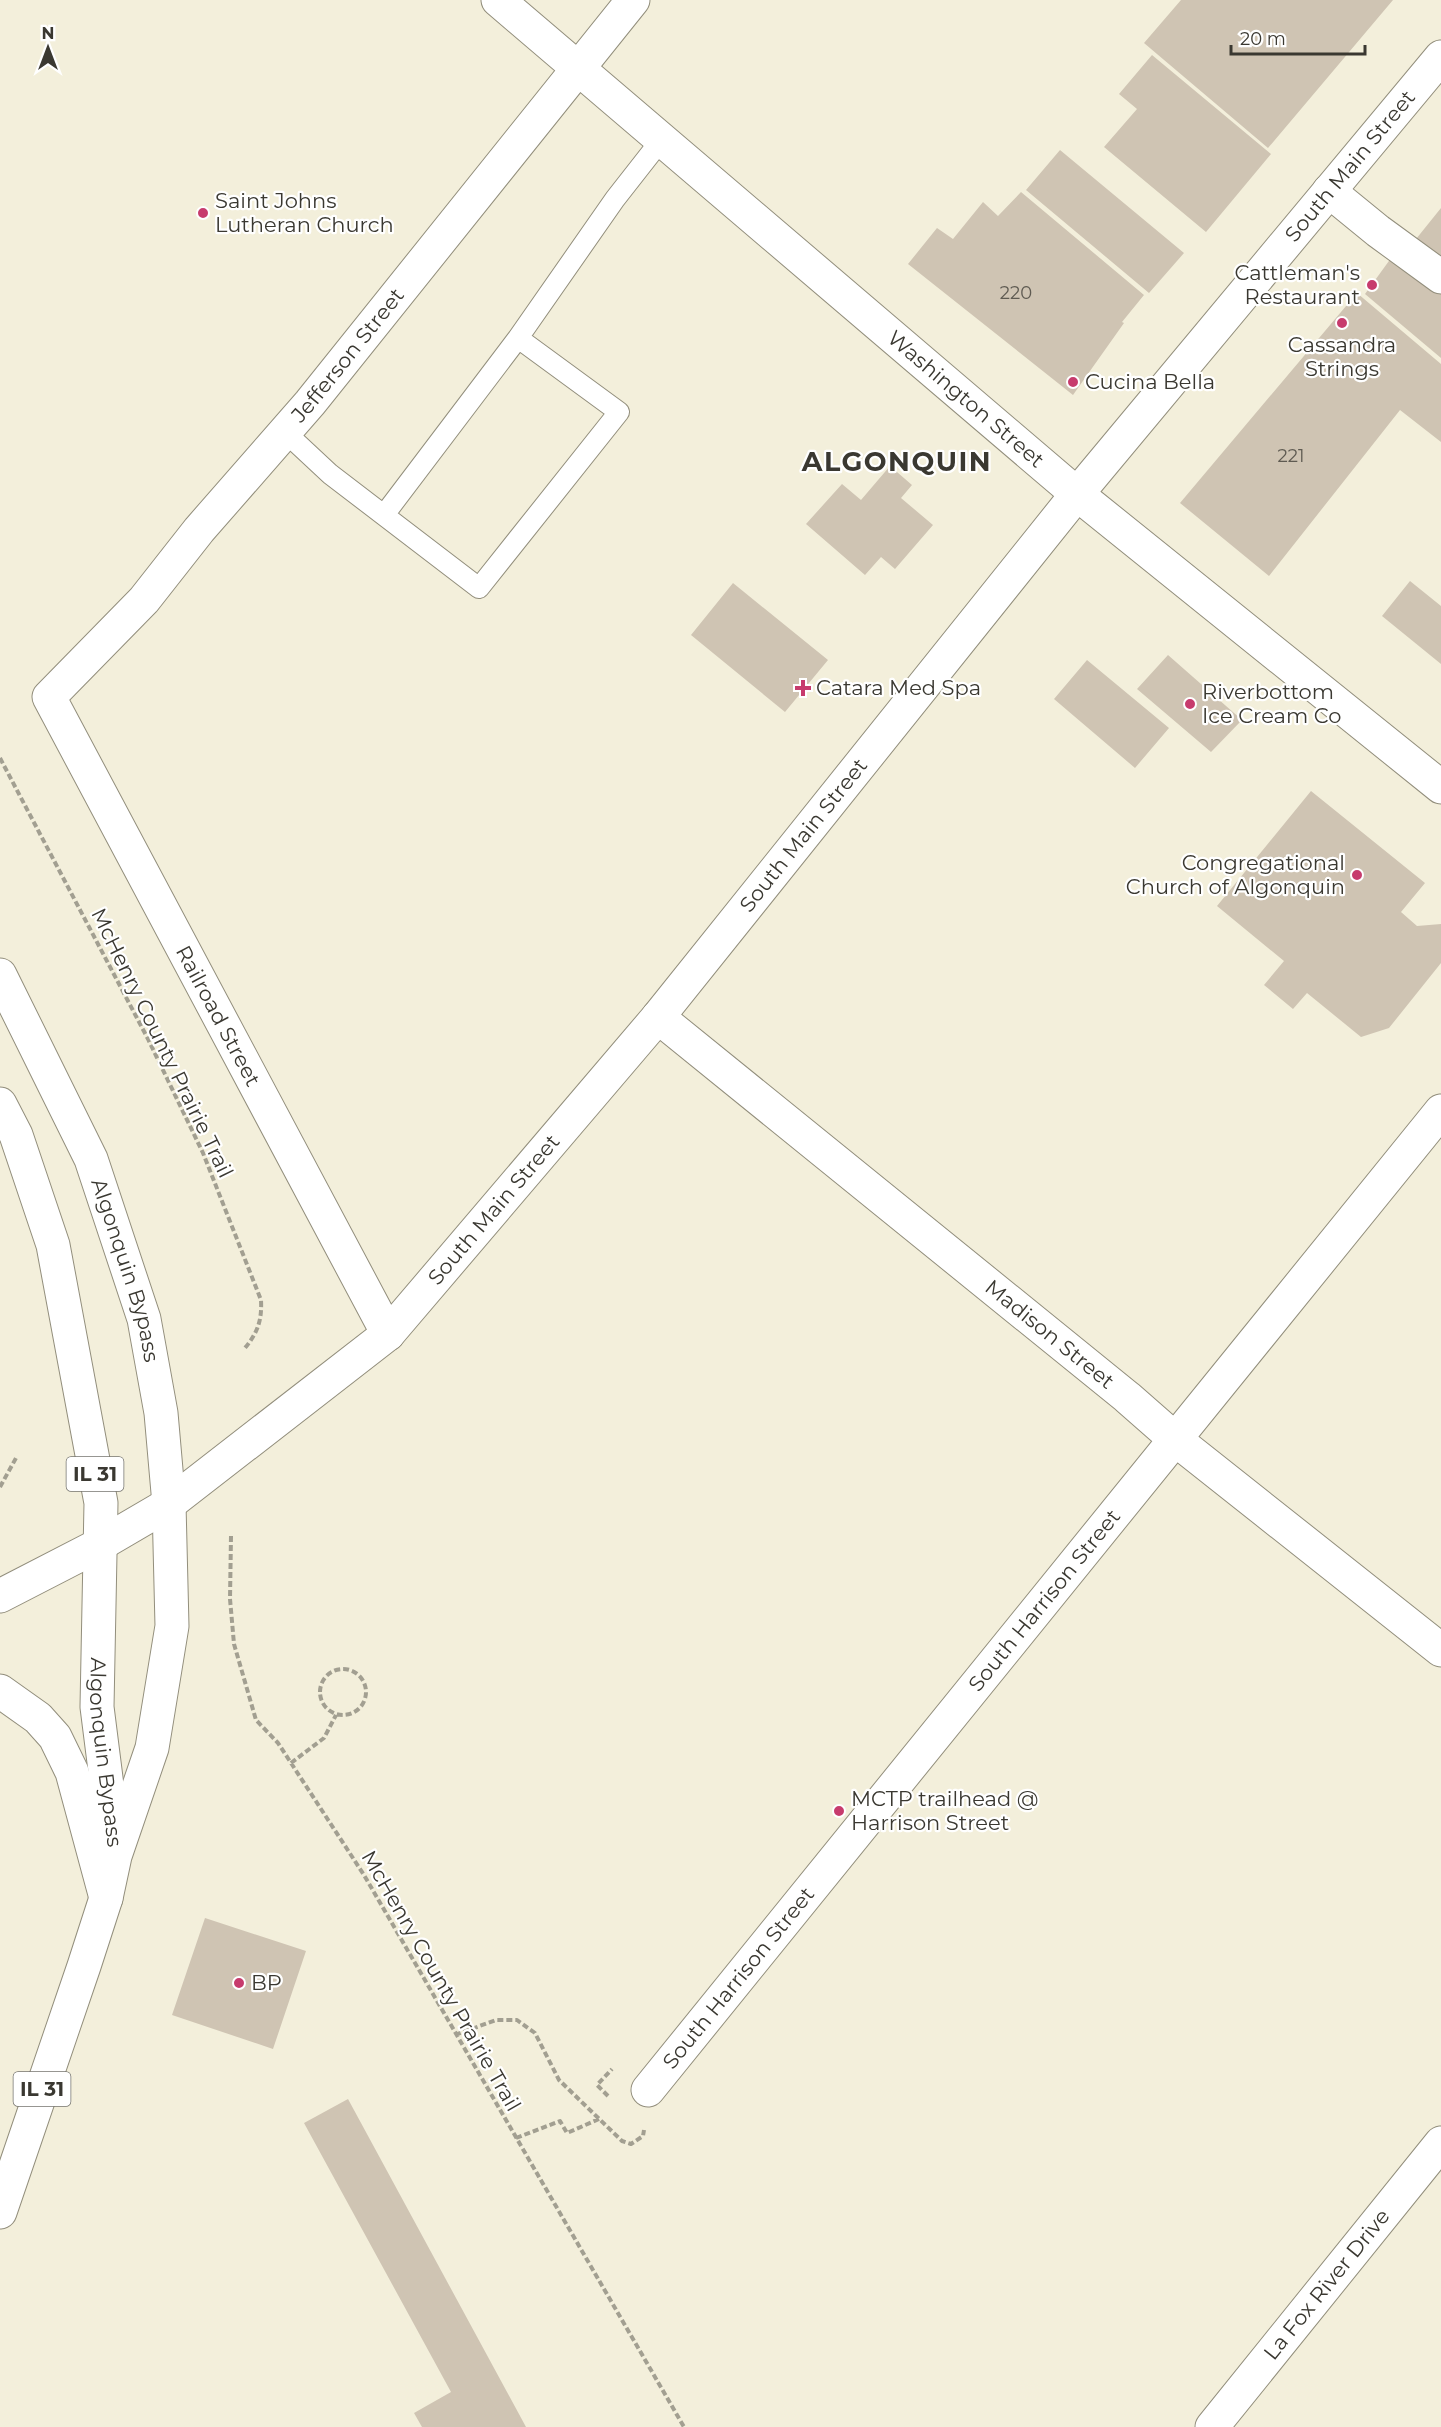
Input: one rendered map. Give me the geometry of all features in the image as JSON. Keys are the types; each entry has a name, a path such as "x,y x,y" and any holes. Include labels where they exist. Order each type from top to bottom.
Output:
{"street":[{"name":"Washington Street","path":"498,0 1077,494 1441,787"},
{"name":"Jefferson Street","path":"49,697 144,600 199,530 285,432 633,0"},
{"name":"South Main Street","path":"0,1596 99,1545 169,1504 388,1334 658,1017 1077,494 1441,57"},
{"path":"1329,190 1377,231 1441,277"},
{"name":"Railroad Street","path":"49,697 388,1334"},
{"name":"Algonquin Bypass","path":"0,975 91,1159 144,1319 161,1413 169,1504 172,1626 152,1748 116,1856"},
{"name":"Madison Street","path":"658,1017 1127,1397 1176,1440 1441,1650"},
{"name":"Algonquin Bypass","path":"0,1104 16,1135 53,1245 100,1503 97,1707 116,1856"},
{"name":"South Harrison Street","path":"648,2090 1441,1111"},
{"path":"0,1691 38,1718 55,1737 72,1772 106,1898"},
{"name":"IL 31","path":"0,2212 106,1898 116,1856"},
{"name":"La Fox River Drive","path":"1212,2427 1441,2143"}],"lane":[{"path":"384,515 518,338 615,199 662,138"},
{"path":"285,432 330,474 479,588 619,412 518,338"}],"path":[{"name":"McHenry County Prairie Trail","path":"0,758 143,1028 203,1153 261,1300 262,1318 255,1335 245,1348"},
{"path":"0,1487 16,1458"},
{"name":"McHenry County Prairie Trail","path":"231,1536 230,1599 234,1644 256,1720 278,1743 364,1875 684,2427"},
{"path":"336,1669 351,1670 363,1680 366,1695 359,1709 352,1714 336,1714 329,1712 320,1700 320,1684 329,1672 336,1669"},
{"path":"291,1763 324,1738 336,1714"},
{"path":"455,2035 496,2020 517,2020 535,2033 559,2080 622,2141 631,2144 643,2136 644,2130 638,2124"},
{"path":"611,2098 597,2085 614,2067 648,2090"},
{"path":"516,2138 560,2121 567,2133 599,2119"}],"building":[{"path":"1181,0 1393,0 1268,148 1144,43"},
{"path":"1152,55 1271,154 1206,232 1104,147 1137,109 1119,94"},
{"path":"1060,150 1184,253 1149,293 1026,190"},
{"path":"1021,192 1144,295 1122,322 1124,323 1073,395 908,264 937,228 953,239 983,202 998,216"},
{"path":"1441,208 1441,267 1412,244"},
{"path":"1394,254 1441,291 1441,358 1365,294"},
{"path":"1357,293 1441,364 1441,442 1400,410 1269,576 1180,503"},
{"path":"890,466 912,485 901,498 933,525 895,569 881,557 865,575 806,524 842,484 861,500"},
{"path":"1410,581 1441,606 1441,664 1382,616"},
{"path":"733,583 828,660 785,712 691,635"},
{"name":"Riverbottom Ice Cream Co","path":"1168,655 1242,720 1211,752 1137,689"},
{"path":"1087,660 1169,728 1135,768 1054,699"},
{"path":"1311,791 1425,883 1401,912 1417,926 1441,924 1441,963 1389,1028 1361,1037 1307,993 1293,1009 1264,985 1284,961 1217,906"},
{"name":"BP","path":"205,1918 306,1951 273,2049 172,2015"},
{"path":"348,2099 526,2427 422,2427 414,2413 451,2392 304,2123"}],"place":[{"name":"Saint Johns Lutheran Church","path":"203,213"},
{"name":"Cattleman's Restaurant","path":"1372,285"},
{"name":"Cassandra Strings","path":"1342,323"},
{"name":"Cucina Bella","path":"1073,382"},
{"name":"Catara Med Spa","path":"803,688"},
{"name":"Riverbottom Ice Cream Co","path":"1190,704"},
{"name":"Congregational Church of Algonquin","path":"1357,875"},
{"name":"MCTP trailhead @ Harrison Street","path":"839,1811"},
{"name":"BP","path":"239,1983"}],"district":[{"name":"ALGONQUIN","path":"897,462"}]}
